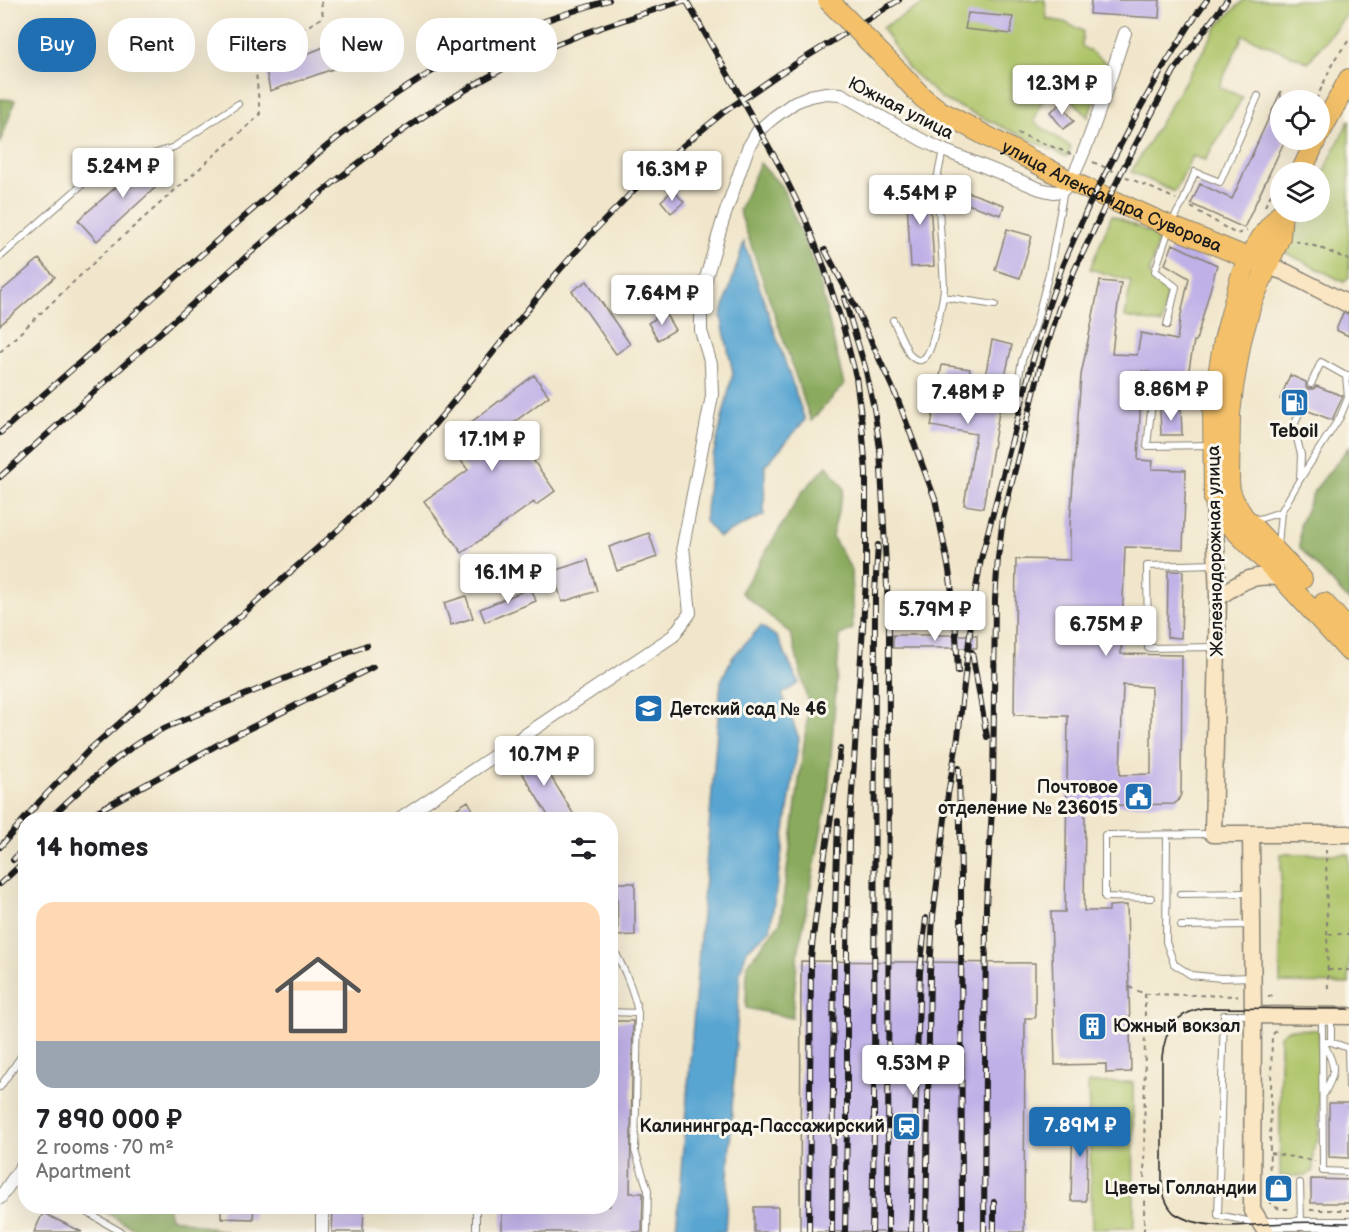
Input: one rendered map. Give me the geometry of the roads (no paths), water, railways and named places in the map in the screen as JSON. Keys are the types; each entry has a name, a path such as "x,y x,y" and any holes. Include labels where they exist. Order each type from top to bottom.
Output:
{"main road":[{"name":"улица Александра Суворова","path":"828,0 922,97 940,111 1067,185 1267,266"},
{"path":"1330,115 1349,80"},
{"name":"Железнодорожная улица","path":"1222,495 1214,445 1213,404 1224,340 1248,258 1274,222"},
{"name":"Железнодорожная улица","path":"1222,495 1229,482 1230,414 1241,341 1251,304 1280,237 1281,222"},
{"path":"1349,631 1243,516 1234,501 1222,495 1222,515 1349,651"}],"street":[{"path":"1067,185 1082,158 1125,33"},
{"name":"Южная улица","path":"410,812 674,636 690,612 683,546 712,396 711,364 701,330 701,296 723,220 748,148 758,131 795,102 826,93 841,94 943,150 1053,193 1067,185"},
{"path":"1267,266 1299,268 1348,298"},
{"name":"Железнодорожная улица","path":"1213,834 1218,597 1215,564 1222,495"},
{"path":"1218,597 1245,580 1265,575 1282,578"},
{"path":"1213,834 1349,834"},
{"path":"1251,834 1252,1209 1264,1228 1301,1223 1349,1224"},
{"path":"1253,1015 1349,1016"},
{"path":"0,1198 18,1172"},
{"path":"322,1214 322,1232"}],"lane":[{"path":"1167,324 1176,287 1155,271 1170,226 1196,172 1220,182 1258,96"},
{"path":"0,257 93,175 174,147 238,104"},
{"path":"893,320 909,354 913,359 923,359 929,351 944,297 937,179 943,150"},
{"path":"1017,388 1022,360 1035,327 1049,273 1067,185"},
{"path":"944,297 995,305"},
{"path":"1278,554 1281,512 1340,417 1348,398 1347,375 1321,362 1311,384"},
{"path":"1213,404 1152,402 1147,446 1214,445"},
{"path":"1300,479 1301,455 1294,426 1301,408"},
{"path":"1243,516 1259,519 1281,512"},
{"path":"1215,564 1147,566 1148,648 1216,647"},
{"path":"1151,898 1105,897 1105,836 1213,834"},
{"path":"1167,835 1166,942 1174,964 1191,975 1221,978 1252,977"},
{"path":"1180,894 1252,893"},
{"path":"1181,926 1252,926"},
{"path":"618,957 634,994 638,1013 636,1151 648,1190 647,1232"},
{"path":"618,1012 638,1013"},
{"path":"1253,1015 1224,1015 1218,1215 1264,1228"},
{"path":"1331,1016 1331,1042"},
{"path":"1331,1016 1322,1024 1323,1171 1349,1172"},
{"path":"1323,1042 1331,1042 1348,1048 1349,1087"},
{"path":"1323,1042 1332,1060 1333,1076 1323,1096"},
{"path":"0,1088 18,1061"},
{"path":"1300,1183 1301,1223"},
{"path":"90,1214 121,1232"},
{"path":"476,1214 476,1232"}],"water":[{"path":"744,242 805,420 765,466 764,515 719,537 705,521 710,469 733,373 721,316"},
{"path":"761,626 777,637 799,683 782,694 799,738 770,930 747,950 740,972 725,1232 676,1232 721,681 732,658"}],"tram line":[{"path":"1349,1009 1203,1008 1178,1019 1169,1031 1162,1057 1162,1184 1166,1202 1174,1213 1199,1223 1227,1226 1301,1222 1349,1223"}],"railway":[{"path":"0,433 330,143 384,103 411,84 481,46 544,21 609,0"},
{"path":"686,0 778,163 805,218 843,326 856,377 866,472 866,581 849,837 845,1232"},
{"path":"0,477 281,226 385,143 459,94 544,49 686,0"},
{"path":"30,812 88,751 339,529 381,487 446,411 557,273 634,190 724,112 779,74 899,0"},
{"path":"926,1232 933,916 981,559 1031,367 1063,264 1089,205 1135,117 1164,66 1207,0"},
{"path":"984,1232 986,906 993,793 995,599 1003,518 1040,369 1059,308 1075,269 1174,71 1227,0"},
{"path":"825,250 856,308 898,400 935,499 949,570 955,616 958,672"},
{"path":"844,298 865,367 880,449 889,626 888,1232"},
{"path":"872,1232 875,592 878,545"},
{"path":"56,812 112,762 164,728 367,645"},
{"path":"972,652 987,737"},
{"path":"96,812 228,739 373,667"},
{"path":"809,1232 811,958 840,749"},
{"path":"959,768 962,1232"},
{"path":"832,1232 834,941 838,821"},
{"path":"0,847 18,826"},
{"path":"13,860 18,855"},
{"path":"0,884 18,867"},
{"path":"911,1232 920,972 926,918"},
{"path":"994,1202 994,1232"}],"place":[{"name":"Teboil","path":"1294,402"},
{"name":"Детский сад № 46","path":"649,709"},
{"name":"Почтовое отделение № 236015","path":"1139,797"},
{"name":"Южный вокзал","path":"1092,1026"},
{"name":"Калининград-Пассажирский","path":"906,1126"},
{"name":"Цветы Голландии","path":"1278,1188"}]}
